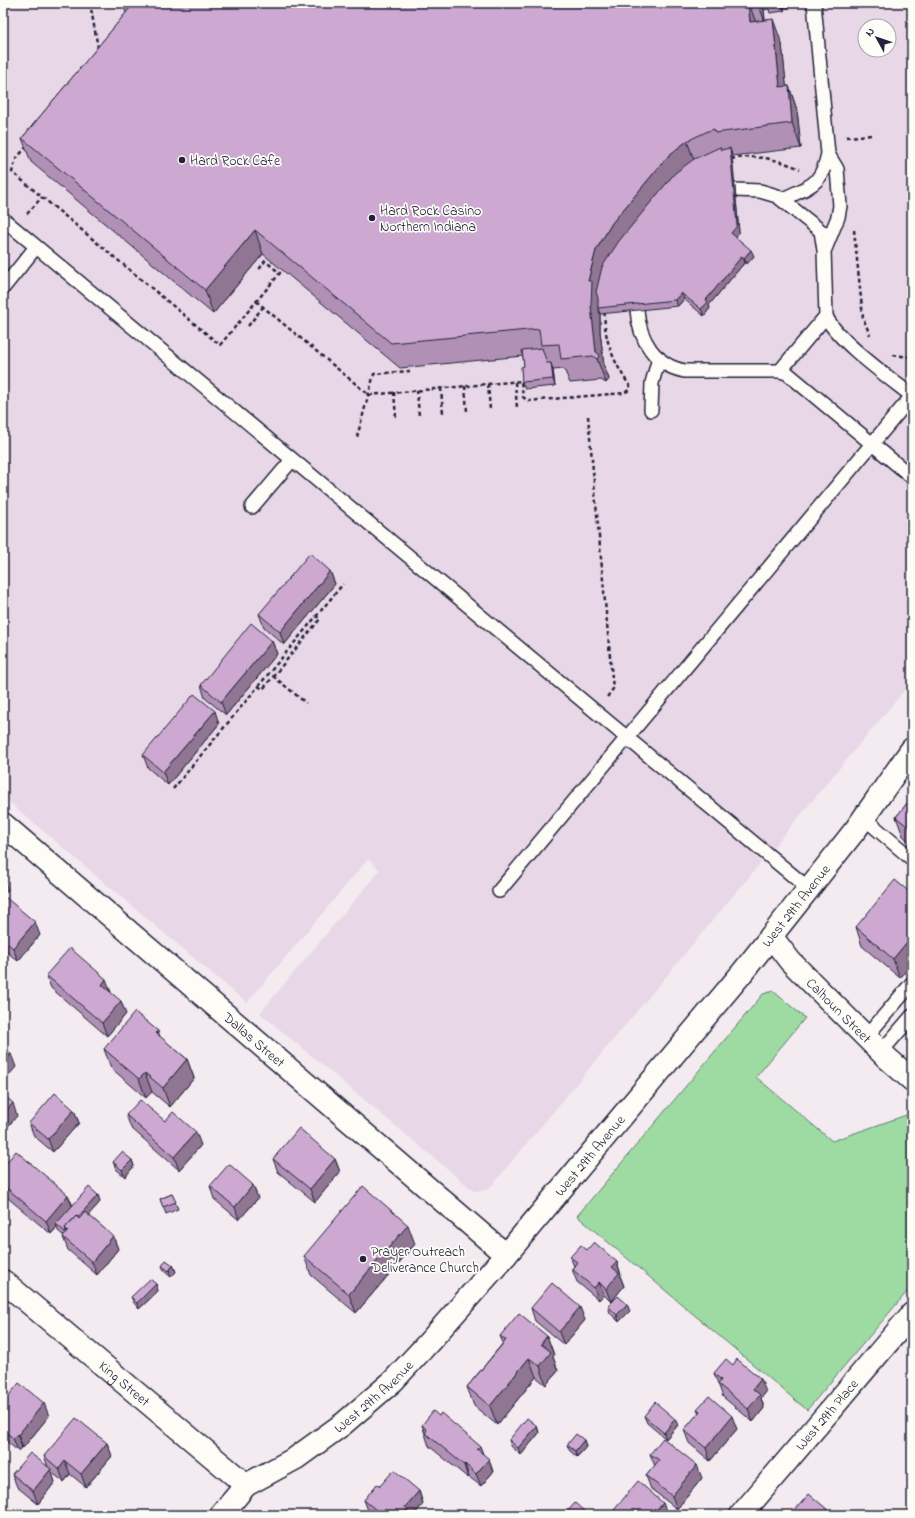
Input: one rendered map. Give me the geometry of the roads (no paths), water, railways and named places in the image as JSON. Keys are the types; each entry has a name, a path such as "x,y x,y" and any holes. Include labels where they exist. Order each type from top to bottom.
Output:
{"street":[{"name":"West 29th Avenue","path":"221,1515 246,1485 274,1471 343,1424 382,1391 429,1342 506,1255 742,973 864,818 912,749"},
{"name":"Dallas Street","path":"3,824 506,1255"},
{"name":"Calhoun Street","path":"771,936 790,961 881,1052 912,1080"},
{"name":"King Street","path":"3,1282 246,1485"},
{"name":"West 29th Place","path":"741,1515 912,1314"}],"lane":[{"path":"784,200 813,184 820,178 828,154 814,3"},
{"path":"824,250 838,217 840,206 837,169 828,154"},
{"path":"499,891 912,396 838,334 826,316 824,250 821,231 784,200 771,193 735,190"},
{"path":"3,219 809,889"},
{"path":"3,288 36,247"},
{"path":"637,310 642,334 649,348 659,358 673,367 685,371 780,370 787,373 912,477"},
{"path":"780,370 826,316"},
{"path":"652,410 652,383 659,358"},
{"path":"252,507 292,460"},
{"path":"864,818 912,859"},
{"path":"866,1037 912,983"},
{"path":"881,1052 912,1016"}],"place":[{"name":"Hard Rock Cafe","path":"182,160"},
{"name":"Hard Rock Casino Northern Indiana","path":"372,218"},
{"name":"Prayer Outreach Deliverance Church","path":"363,1259"}]}
